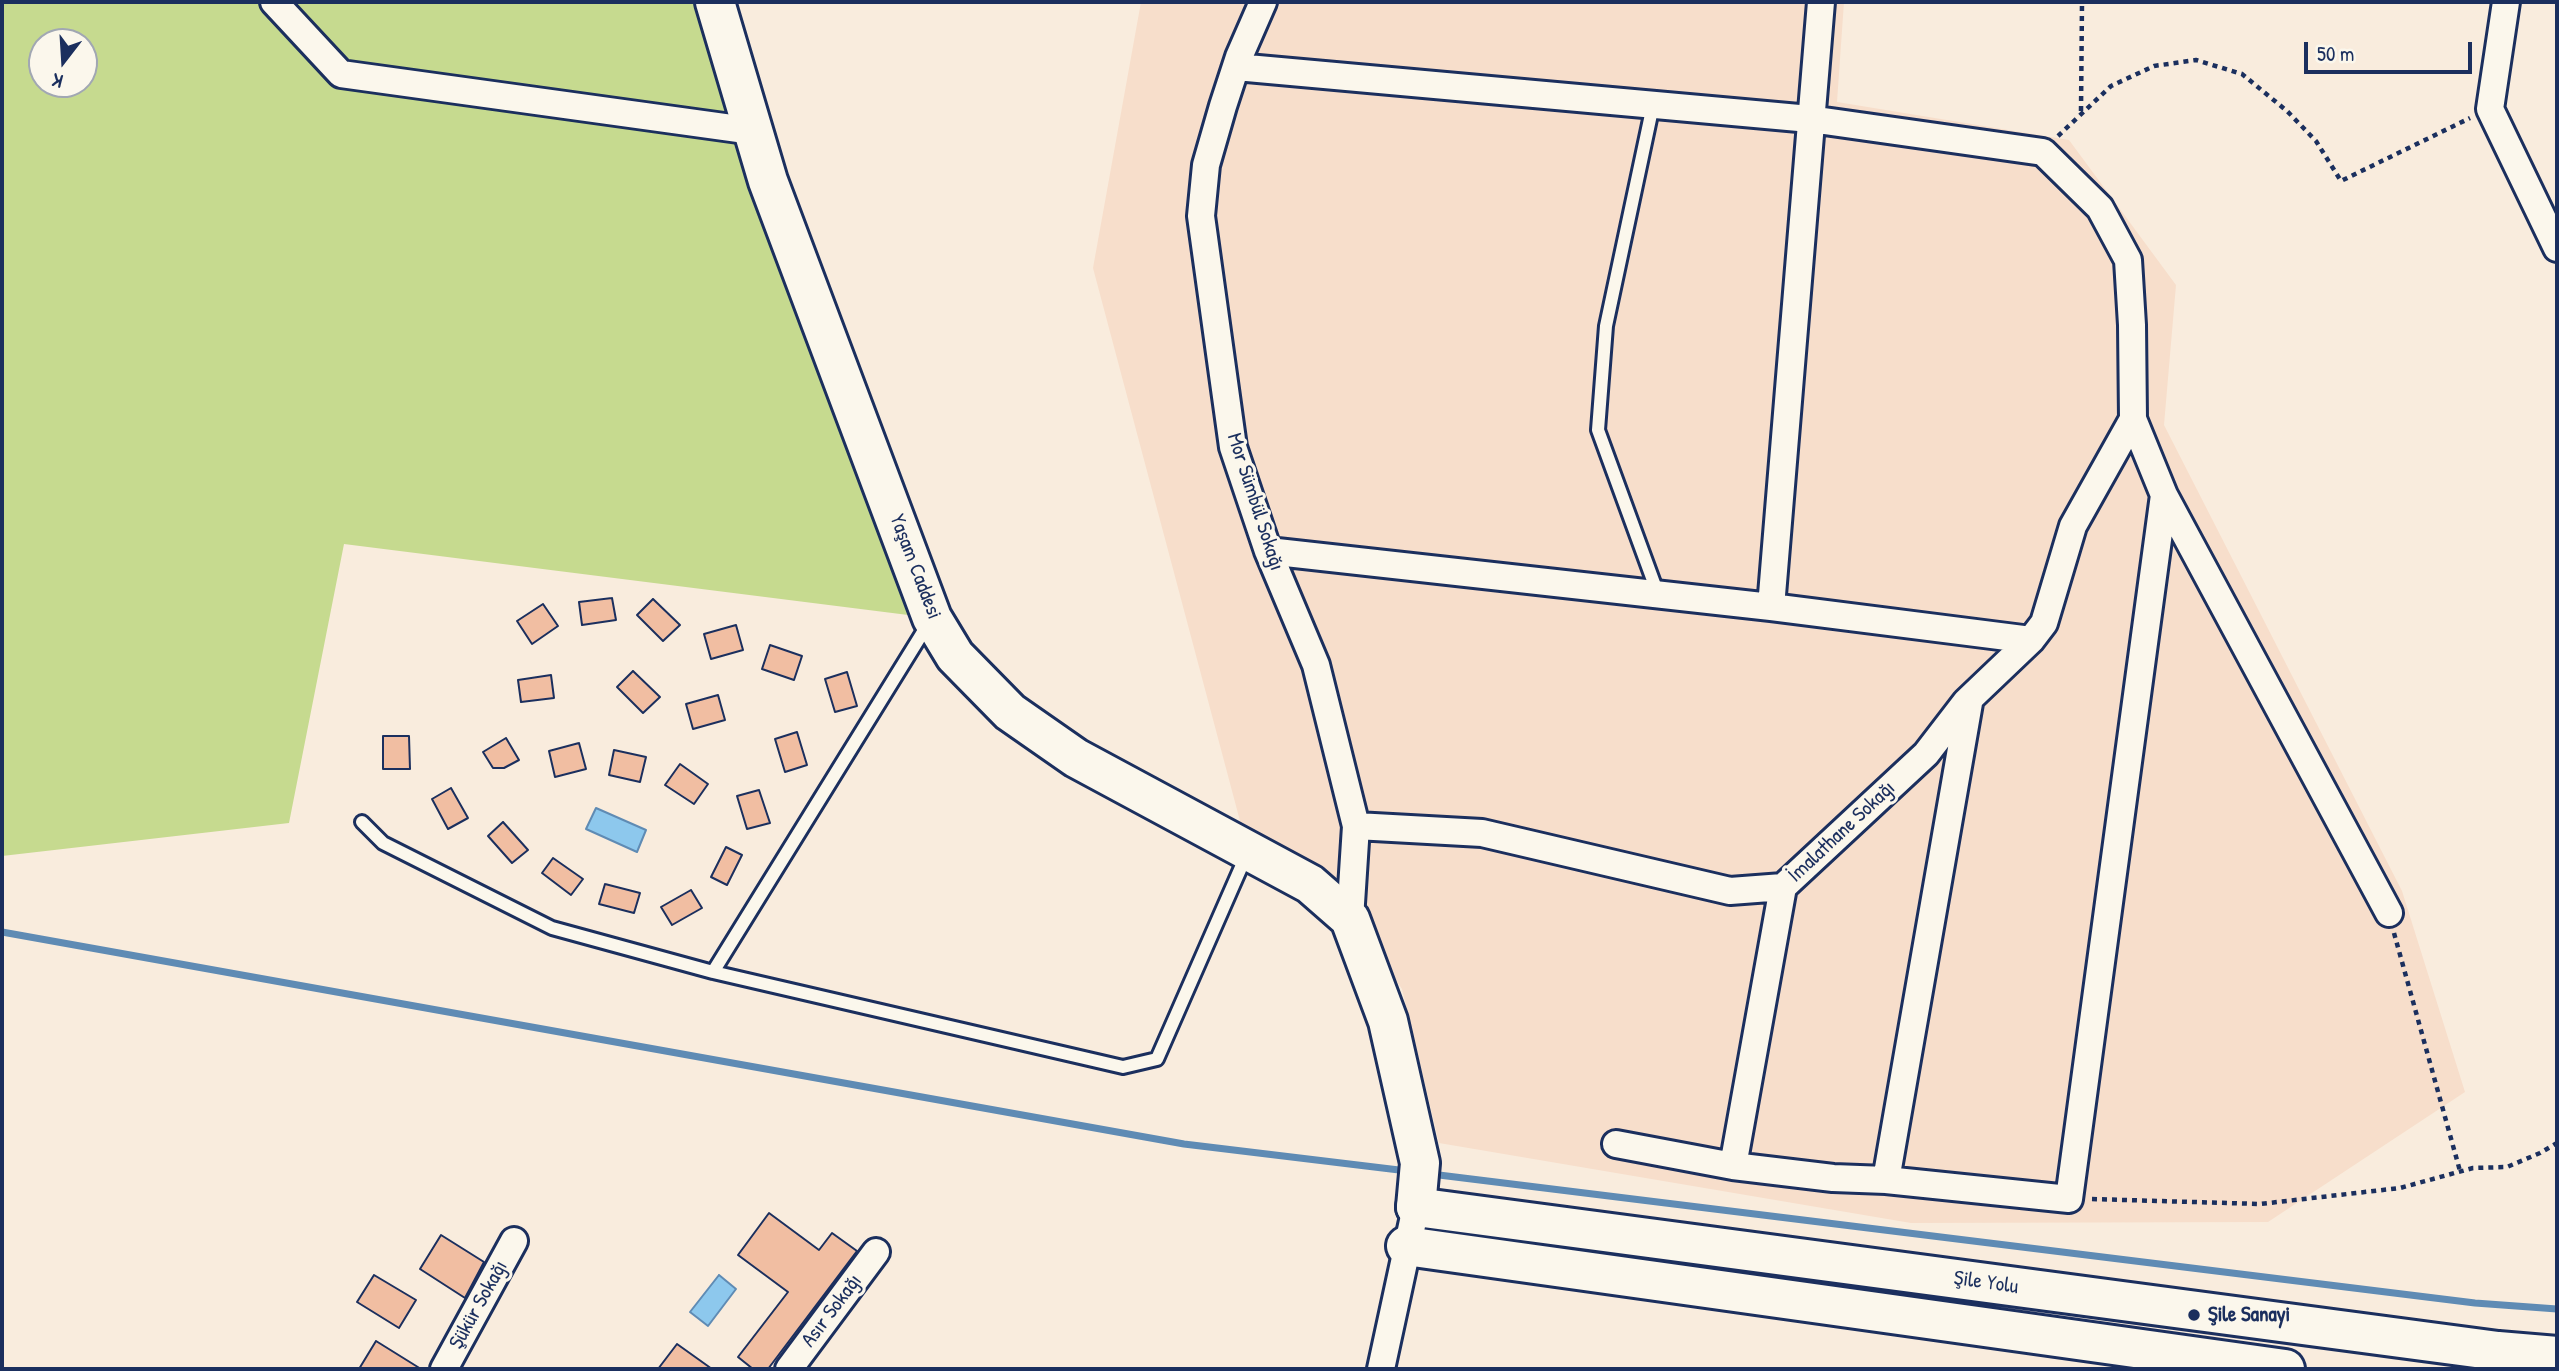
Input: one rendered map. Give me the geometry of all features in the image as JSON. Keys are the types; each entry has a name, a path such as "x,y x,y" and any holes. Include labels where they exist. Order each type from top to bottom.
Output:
{"main road":[{"name":"Yaşam Caddesi","path":"715,2 768,181 932,618 955,656 1010,712 1076,758 1310,884 1350,919 1388,1021 1420,1163 1416,1208"},
{"name":"Şile Yolu","path":"1416,1208 2498,1351 2557,1356"},
{"name":"Şile Yolu","path":"1406,1247 2285,1369"}],"street":[{"path":"274,2 341,74 753,131"},
{"name":"Mor Sümbül Sokağı","path":"1263,2 1236,67 1206,165 1200,216 1233,447 1268,551 1316,665 1356,826 1350,919"},
{"path":"1771,607 1821,2"},
{"path":"2506,2 2490,109 2557,248"},
{"path":"1236,67 1810,119 2043,152 2100,208 2128,260 2133,419 2164,495 2389,913"},
{"name":"İmalathane Sokağı","path":"1356,826 1482,833 1730,891 1783,887 1926,754 1969,699 2031,640 2044,623 2073,526 2133,419"},
{"path":"1616,1144 1732,1166 2069,1199 2164,495"},
{"path":"1268,551 1771,607 2031,640"},
{"path":"1886,1180 1969,699"},
{"path":"1732,1166 1783,887"},
{"path":"1381,1369 1416,1208"},
{"name":"Şükür Sokağı","path":"444,1369 514,1241"},
{"name":"Asır Sokağı","path":"789,1369 876,1252"}],"lane":[{"path":"1653,104 1606,326 1598,430 1658,594"},
{"path":"713,972 932,618"},
{"path":"362,822 383,843 552,928 713,972 1123,1067 1157,1059 1248,851"}],"path":[{"path":"2081,112 2082,2"},
{"path":"2043,152 2110,86 2154,66 2196,60 2242,74 2287,111 2315,141 2341,181 2490,109"},
{"path":"2389,913 2460,1171"},
{"path":"2069,1199 2260,1204 2400,1188 2473,1168 2507,1167 2557,1143"}],"shaded area":[{"path":"1141,2 1262,2 1236,67 1208,218 1239,71 1266,2 1844,2 1837,102 2069,140 2176,285 2164,425 2402,891 2465,1092 2268,1222 1911,1223 1439,1143 1402,989 1351,916 1248,851 1093,268"}],"green space":[{"path":"2,2 715,2 932,618 344,544 289,823 2,856"}],"water":[{"path":"596,808 646,830 637,852 586,829"},
{"path":"719,1275 736,1289 708,1326 690,1312"}],"building":[{"path":"612,598 616,620 582,625 579,602"},
{"path":"653,599 680,625 663,641 637,615"},
{"path":"543,604 558,626 532,644 517,621"},
{"path":"736,625 743,650 711,659 704,634"},
{"path":"770,645 802,656 794,680 762,669"},
{"path":"633,671 660,697 643,713 617,687"},
{"path":"847,672 857,706 835,712 825,679"},
{"path":"551,675 554,698 521,702 518,680"},
{"path":"718,695 725,720 693,729 686,704"},
{"path":"797,732 807,765 785,772 775,739"},
{"path":"383,736 409,736 410,769 383,769"},
{"path":"506,738 519,760 504,768 493,768 483,752"},
{"path":"579,743 586,769 555,777 549,751"},
{"path":"614,750 646,757 640,782 609,775"},
{"path":"680,764 708,784 694,804 665,785"},
{"path":"451,788 468,818 448,829 432,799"},
{"path":"759,790 770,823 747,829 737,796"},
{"path":"503,822 528,850 512,863 488,836"},
{"path":"726,847 742,855 727,885 711,877"},
{"path":"553,858 583,879 571,895 542,873"},
{"path":"605,884 640,893 634,913 599,904"},
{"path":"691,890 702,908 672,925 661,907"},
{"path":"769,1213 819,1250 832,1233 857,1251 768,1369 753,1369 738,1357 788,1292 738,1255"},
{"path":"441,1235 484,1262 465,1298 420,1269"},
{"path":"374,1275 416,1300 399,1328 357,1302"},
{"path":"376,1341 421,1369 359,1369"},
{"path":"677,1344 712,1369 658,1369"}],"waterway":[{"path":"2,932 1184,1144 1399,1170"},
{"path":"1439,1175 2475,1303 2557,1309"}],"place":[{"name":"Şile Sanayi","path":"2194,1315"}]}
